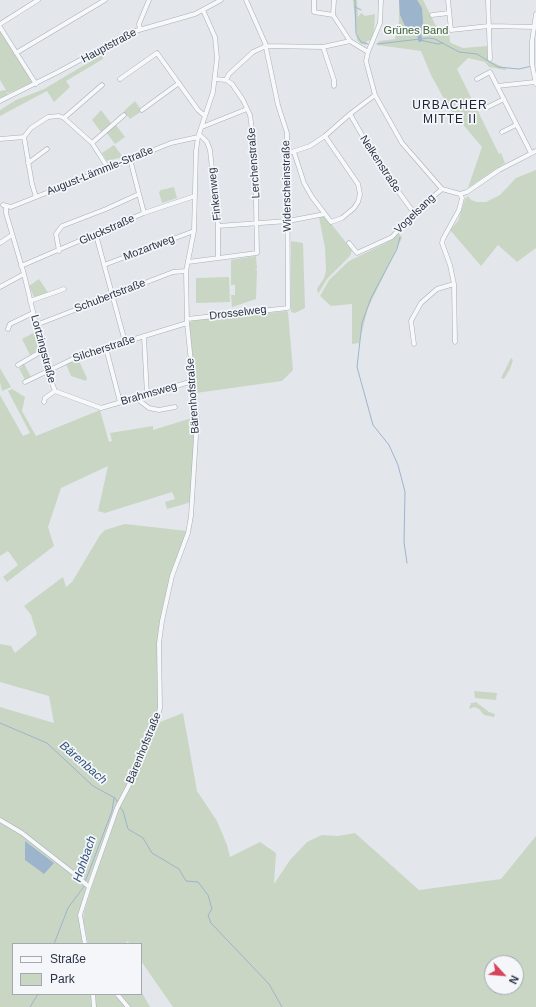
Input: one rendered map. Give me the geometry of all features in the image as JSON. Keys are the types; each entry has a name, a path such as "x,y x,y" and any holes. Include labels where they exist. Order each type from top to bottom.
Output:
{"street":[{"path":"36,84 0,26 38,0"},
{"path":"16,53 105,0"},
{"path":"140,29 139,24 149,0"},
{"name":"Hauptstraße","path":"0,101 36,84 120,38 140,29 203,10 221,0"},
{"name":"Widerscheinstraße","path":"246,0 266,46 278,105 287,133 288,308"},
{"path":"314,0 314,12 333,15"},
{"path":"334,0 333,15 350,41 368,52"},
{"path":"381,0 380,23 368,52 366,61 375,95 402,143 442,188 460,194 473,189 499,170 536,151"},
{"path":"448,0 451,30 489,26 535,27"},
{"path":"488,0 490,59"},
{"name":"Bärenhofstraße","path":"85,943 80,915 86,885 117,808 138,768 147,739 157,719 160,708 159,643 162,621 172,576 188,533 191,516 197,420 187,321 186,271 194,231 195,165 198,136 216,79 215,38 203,10"},
{"path":"432,15 449,13"},
{"path":"497,86 536,83 532,66 536,14"},
{"path":"216,79 226,80 229,74 253,52 266,46 323,47 350,41"},
{"path":"323,47 334,80 334,86"},
{"path":"120,79 157,53 198,110 205,116"},
{"path":"477,79 490,72 531,153"},
{"name":"Lerchenstraße","path":"218,258 257,253 258,222 255,151 250,115 232,84 226,80"},
{"path":"142,110 179,83"},
{"path":"64,118 102,85"},
{"path":"288,152 294,152 310,146 325,136 375,95"},
{"path":"488,107 504,99"},
{"path":"202,127 247,109"},
{"name":"Nelkenstraße","path":"350,114 379,165 414,213"},
{"path":"92,143 124,115"},
{"path":"36,197 32,184 24,137 31,128 48,117 59,116 64,118 92,143 108,168"},
{"path":"502,132 516,125"},
{"name":"August-Lämmle-Straße","path":"3,207 36,197 171,143 198,136"},
{"name":"Finkenweg","path":"198,136 207,142 210,150 218,226 218,258"},
{"path":"294,152 304,183 325,214 331,222 342,218 354,208 358,202 360,194 358,184 325,136"},
{"path":"0,139 24,137"},
{"path":"28,163 47,149"},
{"path":"130,159 144,213"},
{"name":"Vogelsang","path":"349,243 357,253 383,242 399,231 414,213 442,188"},
{"path":"59,251 56,234 62,226 139,194"},
{"path":"454,342 454,284 450,265 442,243 459,210 462,198 460,194"},
{"name":"Gluckstraße","path":"21,266 59,251 144,213 195,196"},
{"name":"Lortzingstraße","path":"0,200 6,213 24,274 47,370 55,391 93,405 106,407"},
{"path":"218,226 288,221 325,214"},
{"name":"Mozartweg","path":"104,265 194,231"},
{"path":"0,243 12,235"},
{"path":"96,235 125,342"},
{"path":"188,262 218,258"},
{"name":"Schubertstraße","path":"36,325 173,272 186,271"},
{"path":"0,287 24,274"},
{"path":"414,344 411,322 421,302 437,289 454,284"},
{"name":"Lortzingstraße","path":"30,301 64,289"},
{"name":"Drosselweg","path":"187,321 288,308"},
{"path":"8,329 10,324 33,313"},
{"name":"Silcherstraße","path":"24,382 79,356 144,337 187,321"},
{"path":"144,337 147,395"},
{"path":"106,348 120,402"},
{"path":"18,365 42,351"},
{"name":"Brahmsweg","path":"106,407 193,381"},
{"path":"44,402 45,398 55,391"},
{"path":"136,398 149,408 159,410 175,407"},
{"path":"0,820 22,833 86,885"},
{"path":"93,995 94,1007"},
{"path":"118,995 128,1007"}],"green space":[{"path":"353,0 357,0 358,17 361,13 365,16 375,14 374,30 371,40 367,41 366,45 361,44 357,40"},
{"name":"Grünes Band","path":"399,0 423,0 439,32 449,31 450,42 463,48 487,46 488,60 507,69 505,70 489,67 485,62 468,58 457,69 499,154 501,153 505,163 468,188 482,147 449,108 431,75 421,51 377,45 379,41 395,39 399,21"},
{"path":"0,31 34,82 9,93 6,92 8,94 0,99 0,91 6,90 0,80"},
{"path":"103,54 103,59 66,81 70,87 54,102 47,91 0,116 0,110 16,100 44,89"},
{"path":"135,101 142,111 130,119 124,112"},
{"path":"101,110 111,123 101,132 92,120"},
{"path":"116,125 125,137 115,144 106,132"},
{"path":"114,145 123,157 107,161 102,153"},
{"path":"536,170 536,248 517,262 498,245 481,266 450,230 458,221 465,199 468,196 471,200 477,202 486,202 500,195 516,178"},
{"path":"174,187 177,198 162,203 159,192 161,190"},
{"path":"325,216 352,250 350,256 327,279 318,294 317,289 324,278 326,271 325,248 319,217"},
{"path":"399,233 402,238 368,308 359,343 352,344 352,304 331,306 320,296 329,280 349,261 390,241"},
{"path":"291,241 303,243 305,308 295,313 291,312"},
{"path":"256,256 257,269 254,269 257,270 256,299 232,307 231,295 235,295 235,285 231,285 231,260"},
{"path":"229,277 230,302 196,303 196,278"},
{"path":"39,279 49,294 34,297 29,286"},
{"path":"259,312 260,314 288,312 293,370 282,381 196,393 189,323 192,321"},
{"path":"35,332 39,349 30,355 22,339"},
{"path":"511,358 513,360 510,369 504,379 501,378"},
{"path":"78,359 87,378 86,381 71,376 66,364"},
{"path":"23,362 31,377 25,380 19,368 22,367 21,363"},
{"path":"0,368 11,387 2,391 0,382"},
{"path":"12,389 25,397 22,411 36,436 100,410 109,442 112,441 110,433 153,426 153,430 195,417 191,500 188,503 167,509 165,502 175,499 172,492 105,513 98,511 108,466 61,488 48,527 54,546 7,582 3,577 18,565 8,551 0,556 0,395 23,436 30,433 8,391"},
{"path":"125,524 187,531 171,576 158,632 157,659 159,701 157,712 135,771 119,800 88,883 0,819 0,707 54,723 49,696 0,682 0,644 11,646 15,653 35,636 37,634 31,615 24,606 63,577 66,587 72,582 100,535 105,530"},
{"path":"474,691 497,693 496,700 475,698"},
{"path":"476,702 489,712 495,714 494,717 484,715 479,709 474,707 469,709 471,703"},
{"path":"183,713 197,791 217,821 227,845 230,857 260,842 276,853 274,884 290,860 307,842 322,835 338,836 355,833 419,890 501,879 536,836 536,1007 173,1007 142,962 142,943 129,943 128,941 126,943 88,943 83,919 110,829 121,804 136,777 147,742 155,724"},
{"path":"0,823 21,835 61,864 77,877 87,888 79,922 84,943 12,943 12,995 92,995 93,1007 0,1007","holes":["25,842 44,874 26,860"]},
{"path":"142,993 150,1007 130,1007 119,995 142,995"},
{"path":"94,995 115,995 126,1007 95,1007"}],"water":[{"path":"399,0 417,0 422,8 423,23 421,32 417,32 417,30 405,26 400,15"},
{"path":"25,841 54,863 44,874 25,860"}],"waterway":[{"path":"355,0 356,34 361,42 368,44"},
{"path":"355,7 361,10"},
{"path":"419,32 420,40"},
{"path":"377,44 429,38 435,39 459,52 477,54 498,67 519,69 532,66"},
{"path":"420,40 438,44 442,43"},
{"path":"400,237 397,249 371,298 362,323 357,367 373,425 389,445 398,465 405,492 404,542 407,563"},
{"name":"Bärenbach","path":"0,723 47,743 93,786 115,798 118,803"},
{"name":"Hohbach","path":"85,882 112,811 114,798"},
{"name":"Bärenbach","path":"119,806 123,811 128,829 143,838 152,853 179,869 186,881 198,882 208,895 212,909 208,915 211,923 269,984 282,1007"},
{"name":"Hohbach","path":"54,943 68,908 85,885"},
{"name":"Hohbach","path":"30,1007 37,995"}],"district":[{"name":"URBACHER MITTE II","path":"450,113"}]}
